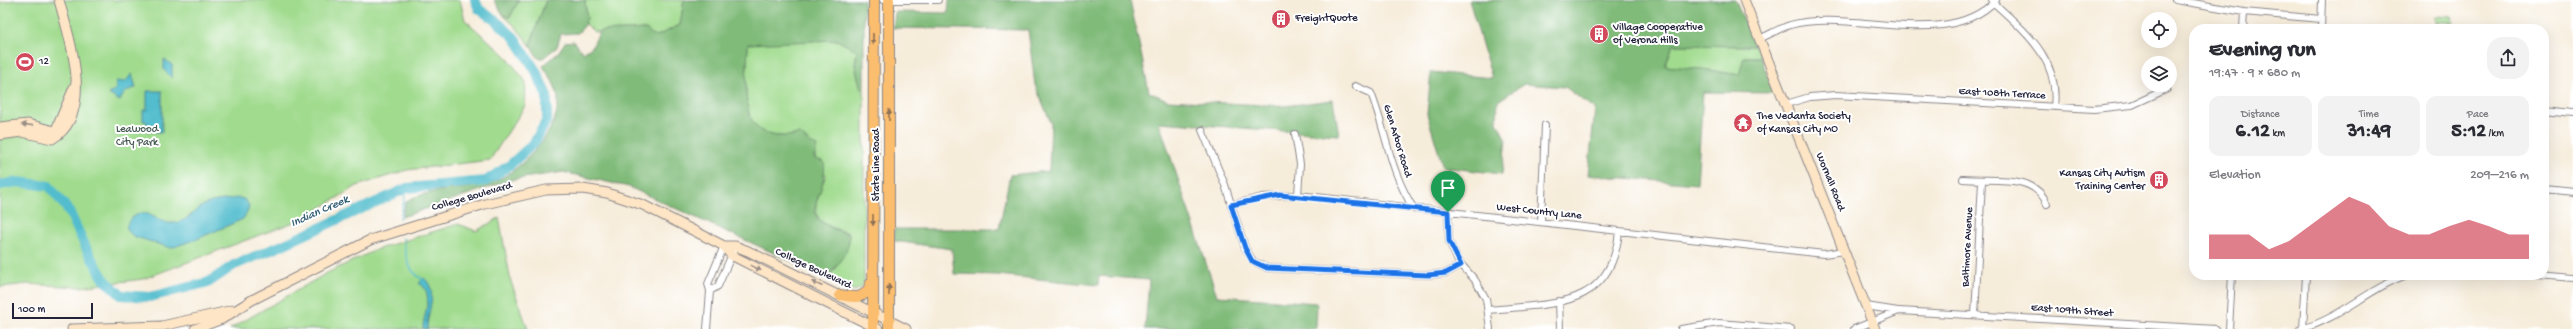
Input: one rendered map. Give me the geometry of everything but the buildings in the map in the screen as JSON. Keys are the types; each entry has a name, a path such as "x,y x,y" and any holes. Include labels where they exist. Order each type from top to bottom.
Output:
{"main road":[{"path":"53,135 76,83 75,67 59,0"},
{"name":"State Line Road","path":"874,0 873,312 875,328"},
{"name":"State Line Road","path":"887,0 889,325"},
{"name":"Wornall Road","path":"1744,0 1873,325"},
{"path":"0,127 28,124 53,135"},
{"path":"0,134 22,132 53,135"},
{"name":"College Boulevard","path":"195,329 222,320 234,310 370,240 485,204 546,190 583,189 608,193 642,205 724,246 731,255 875,328"},
{"name":"College Boulevard","path":"724,246 736,246 873,312 889,325 906,329"},
{"path":"840,295 855,298 863,296 869,290 873,276"},
{"name":"College Boulevard","path":"72,329 144,328 177,324 234,310"}],"street":[{"path":"887,0 938,0"},
{"path":"2176,0 2244,12 2321,19"},
{"path":"2321,24 2322,0"},
{"path":"1760,39 1790,25 1814,22 1936,26 1971,17 1993,1 2040,49 2048,61 2055,83 2054,107"},
{"path":"2244,12 2244,24"},
{"name":"Glen Arbor Road","path":"1354,86 1371,93 1378,112 1394,171 1414,209"},
{"name":"East 108th Terrace","path":"1786,104 1810,97 1833,95 2094,109 2120,107 2144,101 2161,92"},
{"path":"2549,112 2573,114"},
{"path":"1541,222 1545,125"},
{"path":"1202,130 1231,205 1245,248 1252,261 1267,268 1428,275 1446,273 1461,265"},
{"path":"1295,134 1300,164 1298,195"},
{"path":"1963,179 2025,183 2038,189 2047,204"},
{"name":"Baltimore Avenue","path":"1975,315 1982,181"},
{"path":"2549,190 2573,192"},
{"name":"West Country Lane","path":"1231,205 1262,197 1298,195 1824,254 1844,251"},
{"path":"1448,212 1449,241 1461,265 1481,288 1489,310 1490,329"},
{"path":"1489,310 1558,302 1585,293 1601,281 1615,258 1619,231"},
{"path":"707,329 710,291 708,284 724,246"},
{"path":"710,291 718,286 736,246"},
{"path":"2549,276 2573,278"},
{"path":"2229,329 2232,280"},
{"path":"2306,280 2302,329 2331,316 2388,280"},
{"path":"1558,302 1560,329"},
{"name":"East 109th Street","path":"1866,306 1899,311 2152,327 2216,329"},
{"path":"1854,329 1873,325 1899,311"},
{"path":"1681,329 1720,323 1791,329"}],"green space":[{"name":"Leawood City Park","path":"14,0 460,0 465,20 506,56 526,82 525,106 490,160 407,170 357,186 302,219 143,279 80,287 28,284 0,287 0,3"},
{"path":"494,0 519,0 510,17 504,16"},
{"path":"519,0 546,0 530,45 515,26 504,16 510,17"},
{"path":"546,0 585,0 587,19 585,22 586,24 578,33 561,34 557,47 543,58 538,58 530,45"},
{"path":"585,0 684,0 680,25 655,37 646,29 594,32 584,22 587,19"},
{"path":"684,0 864,0 864,87 861,90 855,65 857,51 837,40 748,44 746,96 748,111 754,123 763,132 778,136 800,134 810,143 817,146 814,158 824,162 824,176 816,206 816,214 820,221 849,234 846,251 834,269 826,277 629,187 563,172 510,180 402,217 406,201 425,194 483,185 495,181 508,174 533,152 544,139 552,126 557,112 558,99 556,90 543,66 558,53 565,42 574,41 583,53 592,47 600,31 646,29 655,37 680,25"},
{"path":"949,0 1130,0 1149,92 1167,100 1284,106 1333,100 1339,135 1159,122 1217,296 1317,303 1316,329 1145,329 1149,280 1099,276 1098,285 998,275 954,274 952,249 894,241 894,229 999,229 1010,175 1049,171 1051,123 1035,85 1028,30 893,28 895,12 948,13"},
{"path":"1469,0 1735,0 1755,46 1673,45 1665,66 1702,69 1739,75 1744,57 1761,57 1773,93 1703,92 1697,184 1588,175 1595,109 1565,87 1524,84 1498,101 1497,122 1506,140 1502,174 1443,167 1427,114 1431,72 1492,78"},
{"path":"2435,16 2452,17 2453,23 2435,23"},
{"path":"837,40 857,51 855,65 861,89 864,87 864,283 862,287 855,291 826,277 834,271 849,233 826,224 816,213 818,198 826,175 811,148 800,134 778,136 763,132 753,123 748,111 746,95 748,43"},
{"path":"1673,45 1755,46 1761,57 1744,57 1740,75 1702,69 1665,66"},
{"path":"499,218 511,282 528,329 230,329 327,273 378,249 458,224 476,231"}],"water":[{"path":"164,59 172,65 172,78 164,70"},
{"path":"132,74 136,88 126,92 120,101 108,94 116,89 116,81 125,82"},
{"path":"147,91 162,91 162,132 147,131 147,122 143,121 143,110 147,110"},
{"path":"238,198 244,199 249,205 248,211 243,219 197,239 171,248 133,236 127,230 128,222 142,213 167,223 173,223 188,218 203,205 208,203"},
{"path":"424,278 431,289 432,295 427,329 423,329 427,308 426,291 419,283"}],"waterway":[{"name":"Indian Creek","path":"0,185 17,182 49,186 69,211 88,252 104,279 121,295 150,297 209,282 234,265 278,247 407,188 486,181 510,165 534,143 547,120 547,96 536,71 514,37 496,21 479,9 475,0"},
{"path":"400,218 407,188"},
{"path":"403,238 408,263 414,273 424,280"}],"place":[{"name":"FreightQuote","path":"1281,19"},
{"name":"Village Cooperative of Verona Hills","path":"1599,34"},
{"name":"12","path":"25,62"},
{"name":"The Vedanta Society of Kansas City MO","path":"1743,123"},
{"name":"Kansas City Autism Training Center","path":"2159,180"}],"route":[{"path":"1298,195 1448,212 1447,230 1449,241 1453,253 1461,265 1446,273 1428,275 1267,268 1252,261 1245,248 1231,205 1262,197 1298,195"}]}
